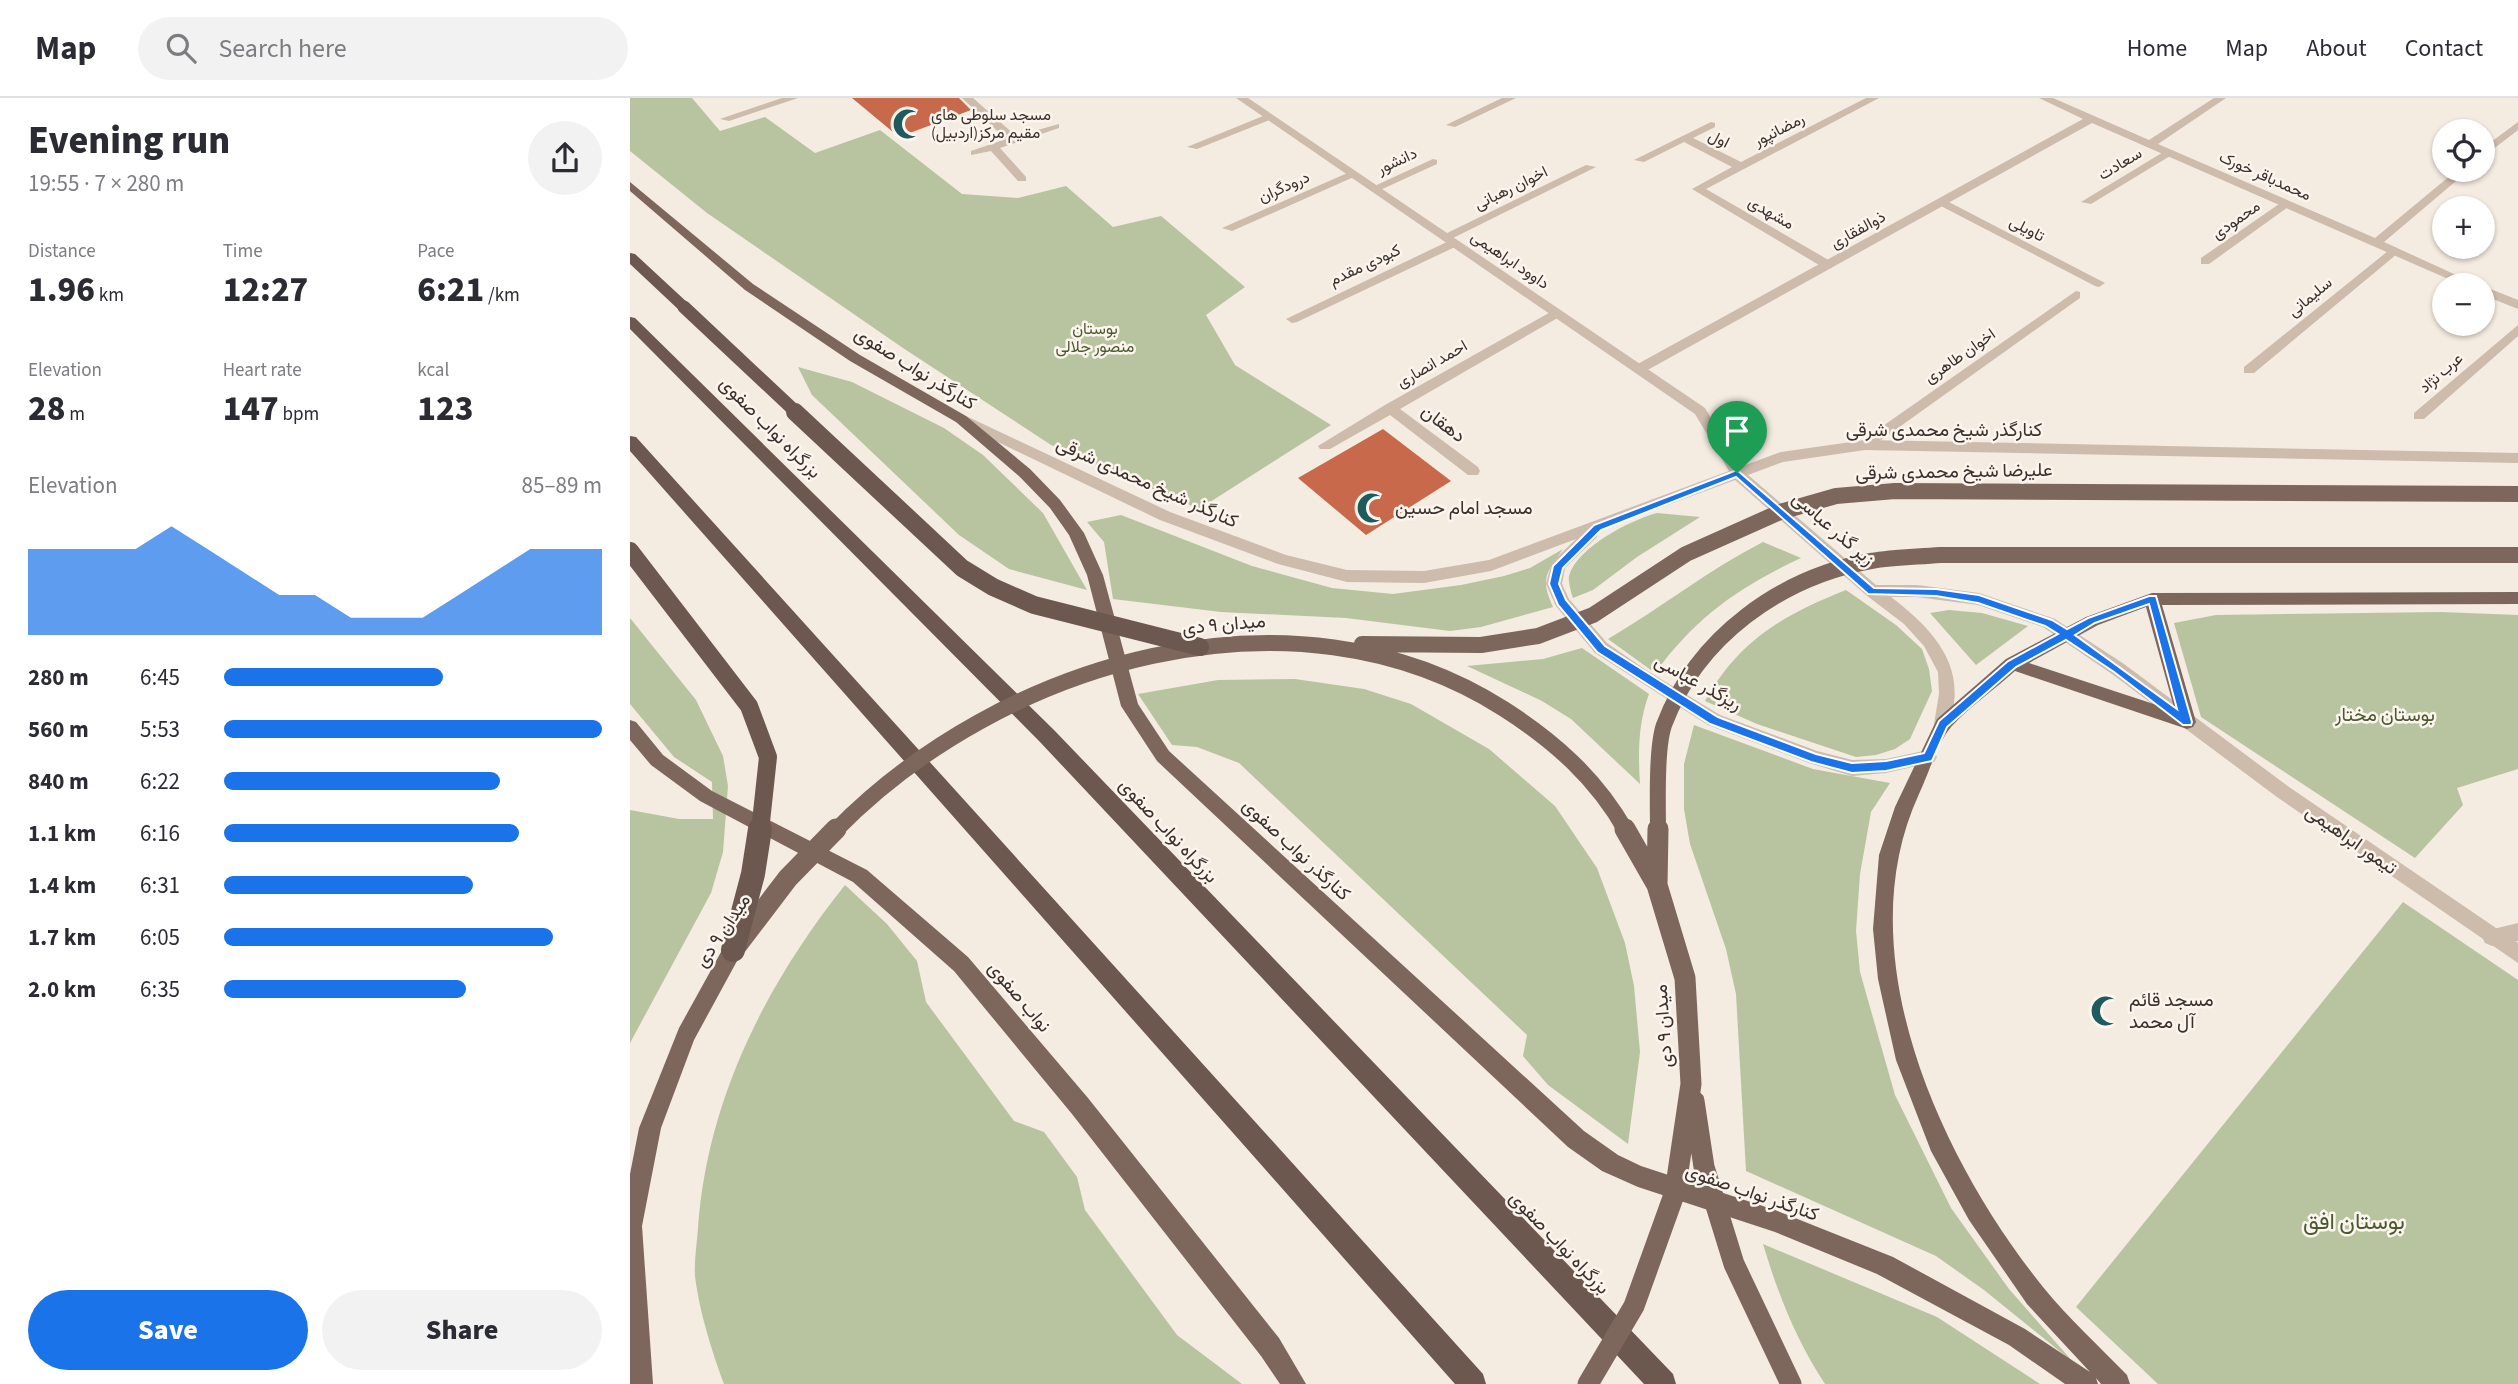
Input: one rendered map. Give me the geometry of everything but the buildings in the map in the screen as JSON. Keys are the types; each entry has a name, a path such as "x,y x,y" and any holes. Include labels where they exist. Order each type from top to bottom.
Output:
{"highway":[{"path":"630,257 962,568 993,587 1034,605 1200,647"},
{"name":"بزرگراه نواب صفوی","path":"630,321 1037,726 1663,1384"},
{"path":"630,441 1474,1384"},
{"path":"630,551 749,706 768,757 765,801 753,874 733,950"}],"main road":[{"name":"کنارگذر نواب صفوی","path":"630,185 749,287 855,358 961,419 1025,473 1055,505 1076,533 1095,575 1129,706 1163,755 1576,1139 1610,1163 1638,1176 1775,1220 1885,1265 2017,1337 2086,1384"},
{"name":"علیرضا شیخ محمدی شرقی","path":"1299,643 1480,645 1538,636 1593,615 1686,554 1780,512 1836,496 1895,491 2518,494"},
{"path":"1657,885 1658,784 1663,727 1679,694 1706,654 1742,617 1779,592 1822,575 1871,561 1940,555 2518,555"},
{"path":"2118,1384 2035,1297 1977,1212 1939,1143 1906,1060 1888,979 1883,929 1888,855 1904,807 1943,724 2012,664 2092,621 2152,599 2436,596 2518,598"},
{"path":"2152,599 2187,722"},
{"name":"میدان ۹ دی","path":"641,1384 630,1227 650,1128 686,1035 733,950 788,878 850,815 916,761 986,718 1057,685 1128,661 1200,647 1299,643 1388,657 1471,688 1546,736 1609,802 1657,885 1685,978 1691,1084 1675,1192 1634,1306 1588,1384"},
{"path":"2012,664 2187,722"},
{"name":"نواب صفوی","path":"630,727 657,760 706,796 860,876 961,964 1080,1107 1270,1347 1294,1384"},
{"path":"1691,1084 1704,1167 1734,1264 1791,1384"}],"street":[{"path":"725,119 793,98"},
{"path":"967,98 1014,140"},
{"name":"داوود ابراهیمی","path":"1241,98 1700,411 1737,473"},
{"path":"1451,125 1511,98"},
{"name":"رمضانپور","path":"1698,189 1874,98"},
{"name":"محمدباقر خورک","path":"2044,98 2445,273"},
{"path":"2150,144 2221,98"},
{"path":"1194,146 1268,117"},
{"name":"ذوالفقاری","path":"1639,369 2091,119"},
{"name":"اول","path":"1640,160 1711,125"},
{"path":"2495,144 2518,125"},
{"path":"975,153 1055,126"},
{"name":"اول","path":"1684,138 1741,167"},
{"path":"993,147 1022,178"},
{"name":"سعادت","path":"2087,202 2169,153"},
{"name":"دانشور","path":"1374,189 1433,162"},
{"name":"اخوان رهبانی","path":"1449,240 1590,167"},
{"name":"درودگران","path":"1228,228 1352,174"},
{"path":"2376,243 2450,182"},
{"name":"مشهدی","path":"1698,189 1828,265"},
{"name":"تاویلی","path":"1941,202 2099,283"},
{"name":"محمودی","path":"2205,261 2286,204"},
{"name":"کبودی مقدم","path":"1292,319 1449,240"},
{"name":"سلیمانی","path":"2249,370 2393,251"},
{"name":"اخوان طاهری","path":"1865,445 2076,295"},
{"path":"2495,295 2518,305"},
{"name":"احمد انصاری","path":"1325,446 1556,313"},
{"name":"عرب نژاد","path":"2419,416 2518,329"},
{"name":"دهقان","path":"1390,408 1473,471"},
{"name":"کنارگذر شیخ محمدی شرقی","path":"961,419 1165,516 1283,560 1347,576 1424,577 1491,565 1597,528 1781,457 1865,445 2518,458"},
{"name":"زیر گذر عباسی","path":"1737,473 1872,592 1910,620 1930,642 1946,672 1947,694 1943,724"},
{"name":"ریزگذر عباسی","path":"1597,528 1558,566 1554,584 1562,602 1601,649 1714,720 1815,758 1852,768 1886,766 1927,757"},
{"name":"تیمور ابراهیمی","path":"1872,592 1936,593 1979,599 2049,623 2118,669 2187,722 2518,954"},
{"path":"2492,937 2518,932"}],"green space":[{"name":"بوستان منصور جلالی","path":"630,98 692,98 720,131 765,117 815,153 880,130 962,194 1018,198 1066,186 1113,227 1161,216 1245,287 1206,315 1235,365 1331,425 1199,509 1051,445 903,348 707,213 630,151"},
{"path":"798,367 852,382 944,428 983,455 1043,513 1087,590 1009,569 959,535 812,395"},
{"path":"1657,513 1700,517 1637,557 1593,590 1573,598 1569,576 1582,555 1620,528"},
{"path":"1121,515 1252,566 1332,588 1393,594 1504,576 1530,568 1563,549 1547,576 1547,589 1553,607 1481,627 1450,631 1346,618 1221,612 1113,599 1104,542 1087,522"},
{"path":"1763,542 1801,558 1758,580 1720,605 1686,635 1655,673 1608,639 1723,565"},
{"path":"1846,590 1896,625 1922,649 1929,669 1932,691 1910,739 1895,749 1856,757 1757,724 1705,701 1733,661 1765,632 1802,609"},
{"path":"1949,610 1982,613 2028,626 1976,665 1930,613"},
{"name":"بوستان مختار","path":"2441,612 2518,615 2518,769 2457,788 2463,805 2415,858 2201,717 2174,623 2216,615"},
{"path":"630,618 696,700 723,756 728,786 723,852 711,893 630,1043 630,810 679,819 713,819 712,782 674,757 630,704"},
{"path":"1582,648 1649,694 1640,739 1640,784 1571,719 1542,701 1467,666 1543,659"},
{"path":"1295,679 1364,689 1411,704 1489,749 1555,806 1597,868 1625,943 1634,986 1640,1052 1628,1144 1548,1085 1523,1056 1527,1035 1239,763 1197,747 1172,745 1138,694 1218,680"},
{"path":"1694,725 1813,769 1890,783 1871,812 1860,874 1856,931 1860,972 1895,1095 1951,1208 2009,1289 2073,1362 1984,1290 1936,1256 1746,1171 1736,994 1726,949 1690,844 1684,809 1684,764"},
{"path":"845,885 887,924 917,961 926,1002 1014,1121 1044,1132 1077,1177 1085,1210 1177,1335 1242,1384 724,1384 706,1331 695,1276 704,1181 714,1134 745,1046 766,1003 816,923"},
{"name":"بوستان افق","path":"2403,902 2518,980 2518,1384 2158,1384 2076,1307"},
{"path":"1763,1244 1937,1317 2040,1384 1825,1384 1805,1351 1789,1316"}],"place":[{"name":"مسجد سلوطی های مقیم مرکز(اردبیل)","path":"908,124"},
{"name":"مسجد امام حسین","path":"1372,508"},
{"name":"مسجد قائم آل محمد","path":"2106,1011"}],"route":[{"path":"1737,473 1597,528 1558,566 1554,584 1562,602 1601,649 1714,720 1815,758 1852,768 1886,766 1927,757 1943,724 2012,664 2067,635 2092,621 2152,599 2187,722 2118,669 2067,635 2049,623 1979,599 1917,591 1872,592 1737,473"}]}
